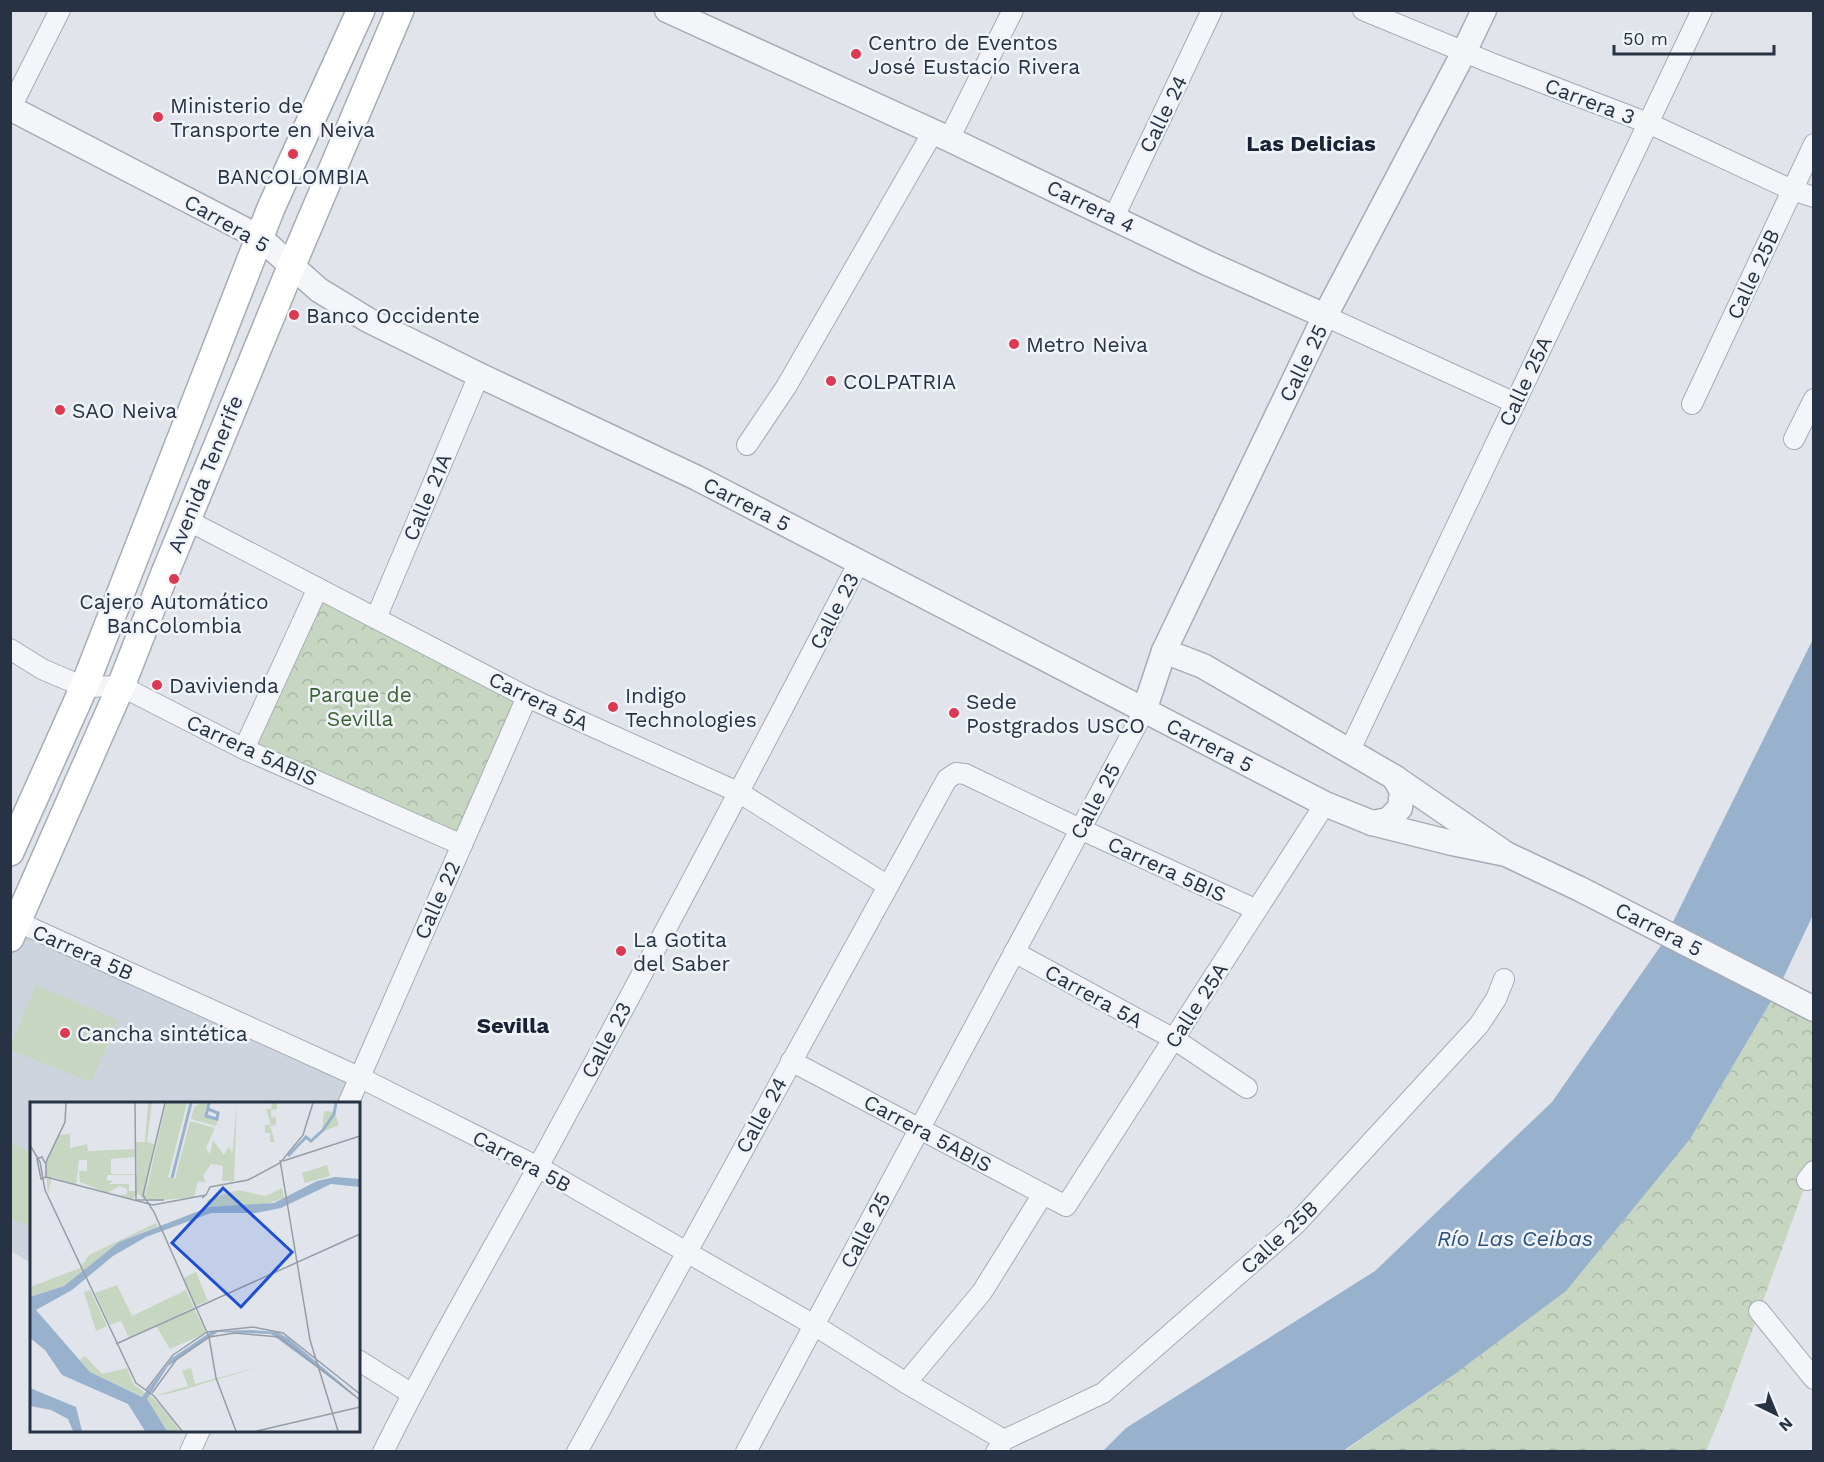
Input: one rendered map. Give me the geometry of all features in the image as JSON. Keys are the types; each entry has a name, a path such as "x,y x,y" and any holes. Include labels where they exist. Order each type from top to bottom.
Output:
{"main road":[{"name":"Avenida Tenerife","path":"10,852 84,687 259,237 361,10"},
{"name":"Avenida Tenerife","path":"14,930 121,686 292,265 400,10"}],"street":[{"path":"11,108 60,10"},
{"name":"Carrera 4","path":"667,10 1515,403"},
{"path":"747,445 786,387 941,135 1013,10"},
{"name":"Calle 24","path":"1114,217 1212,10"},
{"name":"Carrera 3","path":"1363,10 1464,52 1648,123 1792,190 1814,197"},
{"name":"Calle 25","path":"746,1452 1144,711 1164,651 1325,316 1484,10"},
{"name":"Calle 25A","path":"1349,752 1702,10"},
{"name":"Carrera 5","path":"11,108 259,237 319,290 369,320 479,375 697,478 1325,804 1372,823 1506,854"},
{"name":"Calle 25B","path":"1692,404 1814,144"},
{"name":"Calle 21A","path":"376,618 479,375"},
{"path":"1794,439 1814,399"},
{"name":"Carrera 5A","path":"187,520 527,697 740,793 888,886"},
{"name":"Calle 23","path":"383,1452 412,1394 538,1167 740,793 859,562"},
{"path":"244,749 318,588"},
{"name":"Carrera 5ABIS","path":"10,649 42,669 84,687 121,686 244,749 462,845"},
{"name":"Carrera 5","path":"1164,651 1203,666 1394,777 1506,854 1580,889 1812,1008"},
{"name":"Calle 22","path":"349,1102 527,697"},
{"name":"Carrera 5BIS","path":"947,779 956,774 965,774 1080,830 1257,910"},
{"path":"1372,823 1388,820 1400,808 1402,791 1394,777"},
{"name":"Calle 24","path":"577,1452 947,779"},
{"name":"Calle 25A","path":"1066,1206 1325,804"},
{"name":"Carrera 5B","path":"14,930 359,1077 538,1167 814,1325 1000,1446"},
{"name":"Carrera 5A","path":"1014,952 1174,1039 1247,1088"},
{"name":"Calle 25B","path":"1000,1446 1103,1393 1296,1224 1479,1025 1496,999 1504,979"},
{"name":"Carrera 5ABIS","path":"791,1061 1066,1206"},
{"path":"906,1383 982,1292 1043,1194"},
{"path":"1759,1311 1814,1379"},
{"path":"360,1361 412,1394"},
{"path":"190,1452 200,1432"}],"shaded area":[{"path":"18,922 359,1077 348,1102 30,1102 30,1262 11,1251 10,939"}],"green space":[{"name":"Parque de Sevilla","path":"318,588 527,697 462,845 244,749"},
{"name":"Cancha sintética","path":"36,985 119,1020 91,1082 11,1050"},
{"path":"1777,991 1813,1009 1813,1171 1807,1180 1724,1408 1706,1451 1343,1452 1452,1376 1702,1119"},
{"path":"10,1143 30,1152 30,1227 11,1219"}],"water":[{"name":"Río Las Ceibas","path":"1813,639 1813,915 1777,991 1690,1139 1566,1291 1452,1376 1343,1451 1102,1452 1126,1428 1375,1271 1552,1102 1662,944"}],"place":[{"name":"Centro de Eventos José Eustacio Rivera","path":"856,54"},
{"name":"Ministerio de Transporte en Neiva","path":"158,117"},
{"name":"BANCOLOMBIA","path":"293,154"},
{"name":"Banco Occidente","path":"294,315"},
{"name":"Metro Neiva","path":"1014,344"},
{"name":"COLPATRIA","path":"831,381"},
{"name":"SAO Neiva","path":"60,410"},
{"name":"Cajero Automático BanColombia","path":"174,579"},
{"name":"Davivienda","path":"157,685"},
{"name":"Indigo Technologies","path":"613,707"},
{"name":"Sede Postgrados USCO","path":"954,713"},
{"name":"La Gotita del Saber","path":"621,951"},
{"name":"Cancha sintética","path":"65,1033"}],"district":[{"name":"Las Delicias","path":"1311,143"},
{"name":"Sevilla","path":"513,1025"}]}
